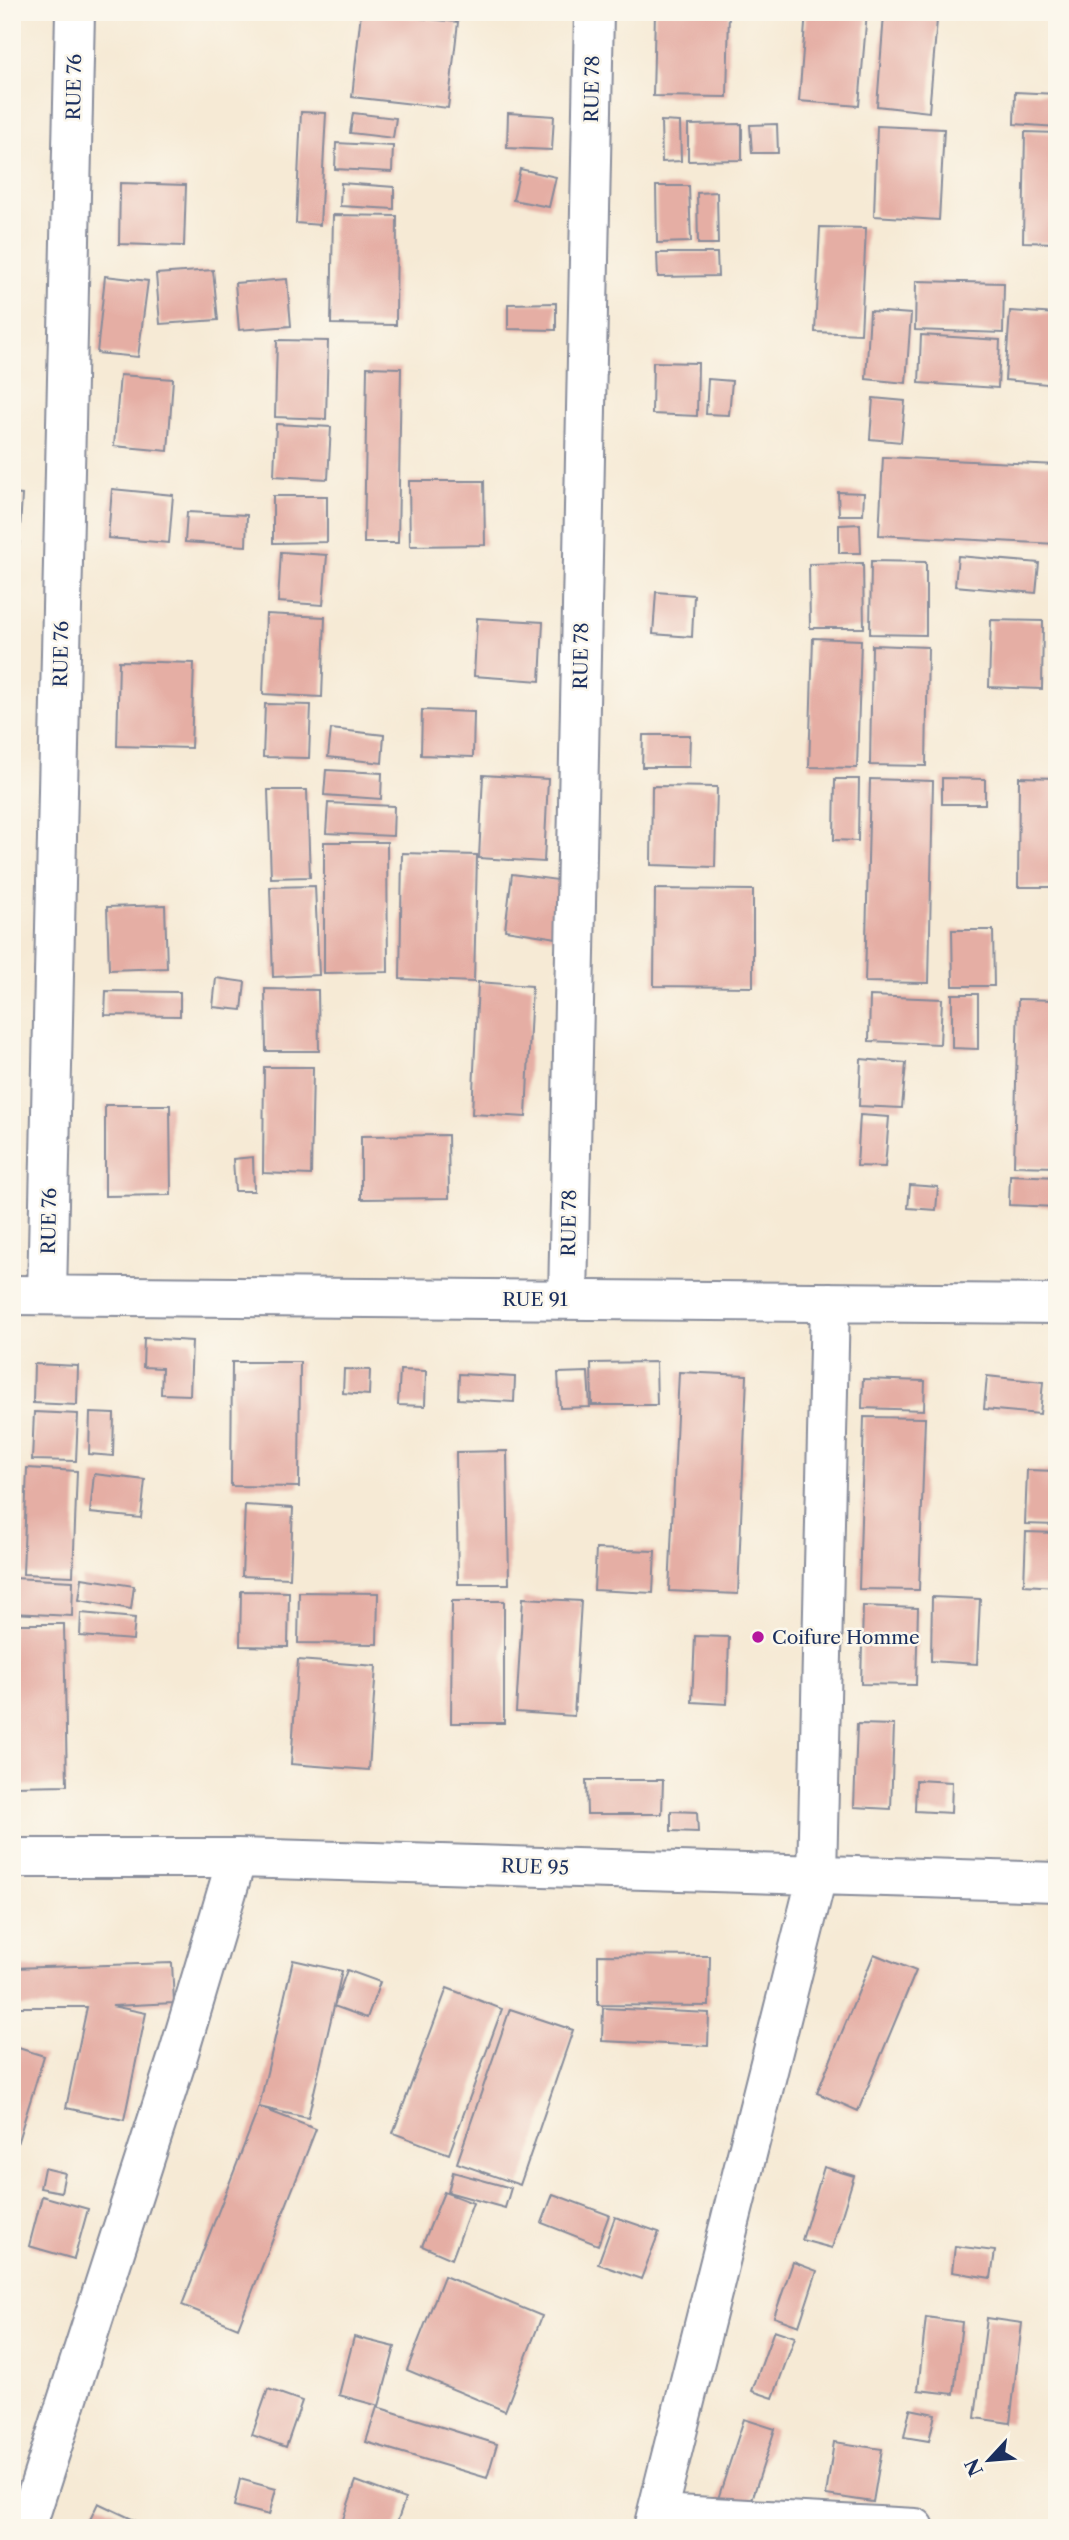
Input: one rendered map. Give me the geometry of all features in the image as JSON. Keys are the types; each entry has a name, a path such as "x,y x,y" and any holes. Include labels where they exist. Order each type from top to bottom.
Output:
{"street":[{"name":"RUE 76","path":"30,1295 75,12"},
{"name":"RUE 78","path":"568,1300 594,12"},
{"name":"RUE 91","path":"30,1295 1057,1304"},
{"path":"830,1302 817,1876 656,2521 915,2528"},
{"name":"RUE 95","path":"12,1858 237,1858 1057,1882"},
{"path":"26,2528 177,2059 237,1858"}],"building":[{"path":"361,12 458,22 448,108 352,97"},
{"path":"655,12 729,12 727,97 653,96"},
{"path":"806,12 867,12 859,106 799,101"},
{"path":"884,15 937,20 929,112 877,106"},
{"path":"12,72 17,72 14,113 12,113"},
{"path":"1015,92 1057,94 1057,127 1014,124"},
{"path":"301,112 326,113 320,225 296,223"},
{"path":"353,113 396,118 393,138 350,133"},
{"path":"508,113 554,116 552,150 507,148"},
{"path":"661,121 680,122 681,161 662,162"},
{"path":"742,124 742,160 688,161 688,125"},
{"path":"777,124 778,153 752,153 750,125"},
{"path":"877,126 944,129 939,220 874,216"},
{"path":"1025,132 1057,133 1057,243 1023,242"},
{"path":"336,143 393,146 392,172 335,169"},
{"path":"520,169 556,177 549,207 513,200"},
{"path":"120,183 186,185 184,246 119,244"},
{"path":"341,183 394,187 394,209 340,206"},
{"path":"656,186 689,186 691,242 657,243"},
{"path":"717,192 718,244 698,244 697,193"},
{"path":"333,215 397,216 396,325 331,324"},
{"path":"820,227 866,228 861,334 815,332"},
{"path":"657,253 717,253 718,276 658,277"},
{"path":"213,270 218,320 160,324 156,274"},
{"path":"105,276 148,281 138,357 97,353"},
{"path":"287,279 291,326 239,330 235,283"},
{"path":"916,281 1004,283 1003,333 915,330"},
{"path":"556,303 556,330 508,329 508,304"},
{"path":"870,311 911,314 906,383 866,379"},
{"path":"1010,311 1057,314 1057,385 1005,380"},
{"path":"921,335 1000,340 998,388 919,383"},
{"path":"277,340 328,341 326,419 275,417"},
{"path":"653,362 698,363 697,416 652,414"},
{"path":"367,367 401,368 398,543 364,543"},
{"path":"120,375 173,379 168,451 114,446"},
{"path":"708,379 732,381 729,415 706,414"},
{"path":"873,398 905,401 901,442 870,439"},
{"path":"276,424 331,427 328,479 274,476"},
{"path":"883,457 1057,465 1057,544 879,535"},
{"path":"409,481 484,481 485,545 410,546"},
{"path":"112,489 173,495 169,543 108,538"},
{"path":"838,492 864,493 863,515 839,515"},
{"path":"12,494 22,495 19,547 12,547"},
{"path":"273,496 327,496 327,542 273,543"},
{"path":"187,512 247,515 246,546 185,542"},
{"path":"860,524 861,553 839,553 839,525"},
{"path":"281,552 327,555 323,605 278,602"},
{"path":"958,556 1039,563 1036,593 955,586"},
{"path":"871,561 926,562 926,635 870,634"},
{"path":"863,563 864,628 810,628 809,564"},
{"path":"656,592 694,595 692,637 653,634"},
{"path":"266,614 325,617 322,697 263,694"},
{"path":"477,618 543,622 540,681 474,676"},
{"path":"991,620 1043,621 1042,689 989,687"},
{"path":"813,638 861,640 857,768 809,767"},
{"path":"872,645 928,647 926,766 870,765"},
{"path":"119,661 194,663 191,748 117,746"},
{"path":"265,704 311,705 309,758 263,757"},
{"path":"422,710 474,712 473,757 421,755"},
{"path":"331,729 384,735 382,763 328,757"},
{"path":"643,735 690,735 689,767 642,767"},
{"path":"326,770 382,773 381,799 324,795"},
{"path":"483,775 548,779 544,862 479,858"},
{"path":"1019,777 1057,778 1057,887 1018,887"},
{"path":"942,778 985,779 985,804 942,804"},
{"path":"835,779 859,779 858,841 834,840"},
{"path":"870,779 933,781 929,983 865,982"},
{"path":"652,786 717,787 715,867 651,865"},
{"path":"268,790 307,790 310,877 271,878"},
{"path":"328,803 394,806 393,836 326,833"},
{"path":"324,842 387,842 388,972 324,973"},
{"path":"402,853 477,855 474,982 400,979"},
{"path":"512,874 565,881 557,938 505,930"},
{"path":"315,886 319,975 273,977 270,887"},
{"path":"655,889 753,890 753,987 654,986"},
{"path":"165,905 167,968 109,970 107,907"},
{"path":"952,930 993,930 994,986 953,986"},
{"path":"216,978 245,982 242,1010 213,1007"},
{"path":"478,982 532,986 526,1117 472,1114"},
{"path":"265,989 318,990 319,1051 266,1051"},
{"path":"106,991 180,992 180,1016 105,1015"},
{"path":"952,994 978,994 978,1049 952,1048"},
{"path":"870,996 942,999 940,1044 869,1041"},
{"path":"1018,999 1057,1000 1057,1167 1014,1166"},
{"path":"861,1059 906,1063 902,1108 859,1106"},
{"path":"264,1067 313,1067 311,1175 263,1173"},
{"path":"105,1105 170,1105 171,1195 105,1196"},
{"path":"860,1115 889,1117 885,1167 857,1166"},
{"path":"448,1135 449,1198 361,1199 361,1136"},
{"path":"253,1157 254,1191 235,1191 233,1159"},
{"path":"1010,1175 1057,1177 1057,1207 1009,1205"},
{"path":"910,1185 938,1187 936,1210 908,1208"},
{"path":"144,1338 192,1341 190,1395 161,1394 162,1368 143,1367"},
{"path":"232,1362 300,1362 299,1487 231,1486"},
{"path":"656,1362 657,1405 592,1405 591,1363"},
{"path":"34,1364 78,1366 77,1405 33,1403"},
{"path":"344,1369 370,1370 369,1395 343,1393"},
{"path":"400,1370 426,1371 425,1406 398,1405"},
{"path":"588,1372 590,1407 560,1408 558,1373"},
{"path":"679,1372 747,1375 738,1594 669,1591"},
{"path":"459,1374 515,1377 514,1402 458,1399"},
{"path":"987,1376 1043,1382 1040,1414 984,1409"},
{"path":"863,1379 925,1381 924,1410 862,1408"},
{"path":"34,1412 78,1414 76,1461 32,1460"},
{"path":"90,1413 114,1414 113,1456 89,1454"},
{"path":"864,1417 925,1418 919,1590 859,1589"},
{"path":"507,1451 509,1584 458,1584 456,1452"},
{"path":"27,1468 77,1471 73,1576 23,1574"},
{"path":"1027,1470 1057,1471 1057,1525 1025,1524"},
{"path":"94,1474 145,1480 141,1518 90,1513"},
{"path":"245,1505 293,1508 290,1578 242,1576"},
{"path":"1026,1532 1057,1533 1057,1587 1024,1585"},
{"path":"596,1549 655,1551 653,1593 594,1590"},
{"path":"12,1578 73,1581 72,1616 12,1613"},
{"path":"82,1578 134,1586 131,1609 79,1600"},
{"path":"241,1591 289,1592 288,1647 240,1646"},
{"path":"299,1592 378,1593 377,1644 298,1643"},
{"path":"932,1597 980,1599 977,1664 931,1661"},
{"path":"523,1598 581,1601 574,1716 516,1712"},
{"path":"452,1601 504,1601 504,1723 451,1723"},
{"path":"863,1606 918,1608 916,1685 861,1684"},
{"path":"81,1613 135,1618 133,1640 80,1636"},
{"path":"12,1624 64,1624 67,1785 12,1786"},
{"path":"695,1636 729,1637 727,1704 692,1702"},
{"path":"298,1660 376,1666 369,1770 291,1764"},
{"path":"857,1724 894,1725 891,1809 854,1807"},
{"path":"586,1780 663,1780 662,1814 587,1814"},
{"path":"916,1780 952,1782 951,1813 915,1811"},
{"path":"671,1811 697,1812 698,1832 671,1831"},
{"path":"874,1954 916,1971 858,2111 817,2093"},
{"path":"598,1955 710,1956 709,2006 598,2005"},
{"path":"293,1960 342,1971 308,2118 259,2107"},
{"path":"172,1963 174,2003 112,2006 146,2013 124,2120 66,2108 87,2007 12,2007 12,1968"},
{"path":"347,1970 380,1982 367,2018 334,2006"},
{"path":"447,1988 502,2009 449,2154 393,2133"},
{"path":"603,2008 709,2013 708,2046 602,2041"},
{"path":"510,2009 573,2030 520,2185 457,2163"},
{"path":"12,2046 44,2056 13,2157 12,2157"},
{"path":"259,2107 316,2129 238,2328 182,2305"},
{"path":"824,2167 854,2176 832,2248 802,2240"},
{"path":"44,2168 65,2173 61,2192 40,2188"},
{"path":"453,2172 511,2188 505,2208 448,2192"},
{"path":"444,2192 473,2203 452,2259 422,2246"},
{"path":"553,2194 609,2215 598,2245 542,2223"},
{"path":"42,2196 88,2209 74,2259 29,2246"},
{"path":"615,2217 659,2232 641,2279 598,2264"},
{"path":"955,2246 995,2251 991,2278 952,2272"},
{"path":"793,2262 817,2271 799,2326 774,2317"},
{"path":"444,2276 542,2316 505,2411 407,2370"},
{"path":"926,2317 962,2322 954,2394 918,2390"},
{"path":"987,2318 1022,2323 1010,2423 975,2418"},
{"path":"774,2330 795,2337 773,2398 752,2391"},
{"path":"354,2337 395,2347 379,2406 339,2395"},
{"path":"268,2389 302,2401 286,2447 252,2435"},
{"path":"377,2407 497,2444 487,2478 366,2442"},
{"path":"910,2409 935,2414 929,2441 904,2437"},
{"path":"744,2419 775,2429 748,2512 717,2502"},
{"path":"834,2442 882,2449 873,2502 826,2495"},
{"path":"240,2479 276,2489 269,2515 234,2506"},
{"path":"356,2481 405,2499 395,2528 340,2528"},
{"path":"98,2503 151,2528 86,2528"}],"place":[{"name":"Coifure Homme","path":"758,1637"}]}
